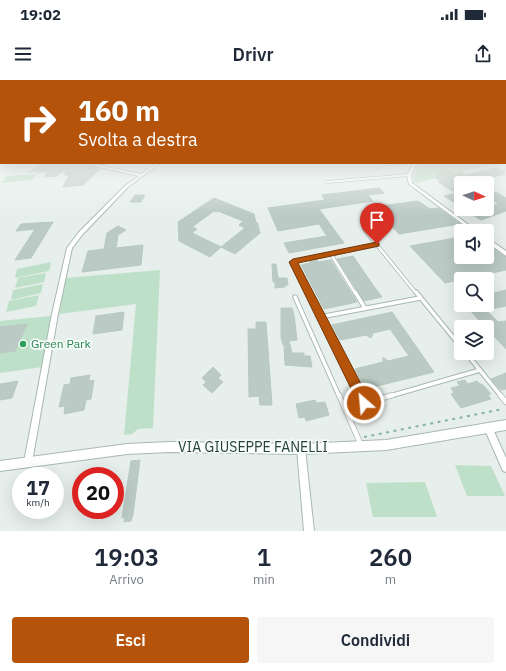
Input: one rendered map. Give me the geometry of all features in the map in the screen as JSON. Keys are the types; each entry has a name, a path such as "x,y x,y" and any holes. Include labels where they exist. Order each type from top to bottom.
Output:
{"street":[{"path":"136,174 141,175"},
{"path":"28,462 55,314 70,248 88,225 127,186 141,175"},
{"path":"409,175 412,184 466,224"},
{"path":"494,245 506,254"},
{"name":"VIA GIUSEPPE FANELLI","path":"0,466 127,449 168,447 301,449 360,442 386,445 489,430 506,426"},
{"path":"489,430 506,468"},
{"path":"301,449 309,531"}],"lane":[{"path":"327,182 409,175"},
{"path":"364,229 454,339"},
{"path":"377,244 293,262 364,403 480,370"},
{"path":"331,254 366,308"},
{"path":"295,297 360,442"},
{"path":"320,317 420,298"},
{"path":"472,360 506,402"}],"path":[{"path":"360,442 503,409"}],"green space":[{"path":"36,174 32,180 1,183 7,176"},
{"path":"414,174 438,174 442,177 415,183 413,177"},
{"path":"51,262 49,271 15,278 17,269"},
{"path":"160,270 153,428 138,429 132,434 124,435 136,304 59,314 66,278"},
{"path":"46,273 44,282 15,288 18,278"},
{"path":"43,284 41,293 11,300 13,290"},
{"path":"39,295 36,306 6,312 9,301"},
{"name":"Green Park","path":"51,316 42,367 0,373 0,321"},
{"path":"455,465 491,466 505,496 467,496"},
{"path":"425,482 437,517 373,517 366,483"}],"building":[{"path":"46,174 59,174 56,176 44,177"},
{"path":"95,174 83,185 63,187 69,175 65,175"},
{"path":"437,174 505,174 494,177 454,176 454,192 438,182 441,181 436,178 441,176"},
{"path":"379,188 384,193 368,195 373,201 319,209 344,243 289,253 284,243 327,236 319,224 278,231 268,208 325,200 322,195"},
{"path":"496,192 506,198 506,211 494,215 494,205 499,204 494,201 494,193"},
{"path":"454,194 454,202 444,196"},
{"path":"135,195 145,195 141,202 130,202"},
{"path":"214,198 254,214 256,223 257,222 260,233 235,254 221,247 210,257 179,241 178,222","holes":["214,211 218,211 243,221 239,225 245,228 221,247 192,233 197,229 192,227"]},
{"path":"418,201 430,209 438,208 460,224 399,234 374,207"},
{"path":"474,216 492,216 481,220"},
{"path":"53,222 31,258 15,260 35,229 16,231 21,224"},
{"path":"118,226 126,230 118,235 116,248 143,245 141,265 82,272 88,251 104,249 107,233"},
{"path":"454,238 454,264 494,264 494,259 496,259 494,257 494,249 506,258 506,270 494,273 454,272 454,281 445,283 410,246"},
{"path":"353,256 382,297 364,301 337,259"},
{"path":"317,260 318,262 331,260 357,302 324,309 301,265"},
{"path":"272,264 276,264 278,278 287,278 288,285 285,285 285,287 275,288 275,282 273,282"},
{"path":"506,290 506,306 494,308 494,293"},
{"path":"281,308 292,308 294,315 297,340 289,341 292,353 304,353 304,356 310,356 312,367 285,365 284,345 281,337"},
{"path":"124,312 122,330 93,334 96,316"},
{"path":"392,312 434,372 365,389 355,369 383,362 383,357 388,361 409,356 390,329 373,333 371,338 366,335 340,340 332,325"},
{"path":"472,312 488,312 498,322 506,321 506,349 494,336 494,320 479,320"},
{"path":"256,322 266,322 272,405 260,405 259,396 249,397 248,329 256,329"},
{"path":"27,324 15,351 0,353 0,327"},
{"path":"213,367 221,375 218,378 223,382 212,393 203,385 206,382 202,378"},
{"path":"506,373 506,389 501,390 491,379"},
{"path":"90,375 89,381 94,380 91,399 86,400 84,410 64,414 65,406 59,407 64,385 70,384 71,378"},
{"path":"465,380 468,384 477,381 482,384 491,394 488,395 491,399 461,408 451,394 454,393 451,388 460,386 457,382"},
{"path":"18,381 12,398 0,400 0,384"},
{"path":"315,400 316,403 325,402 329,415 306,421 305,417 299,418 296,404"},
{"path":"140,460 133,515 131,521 124,522 124,505 131,461"}],"place":[{"name":"Green Park","path":"23,344"}],"route":[{"path":"364,403 293,262 377,244"}]}
